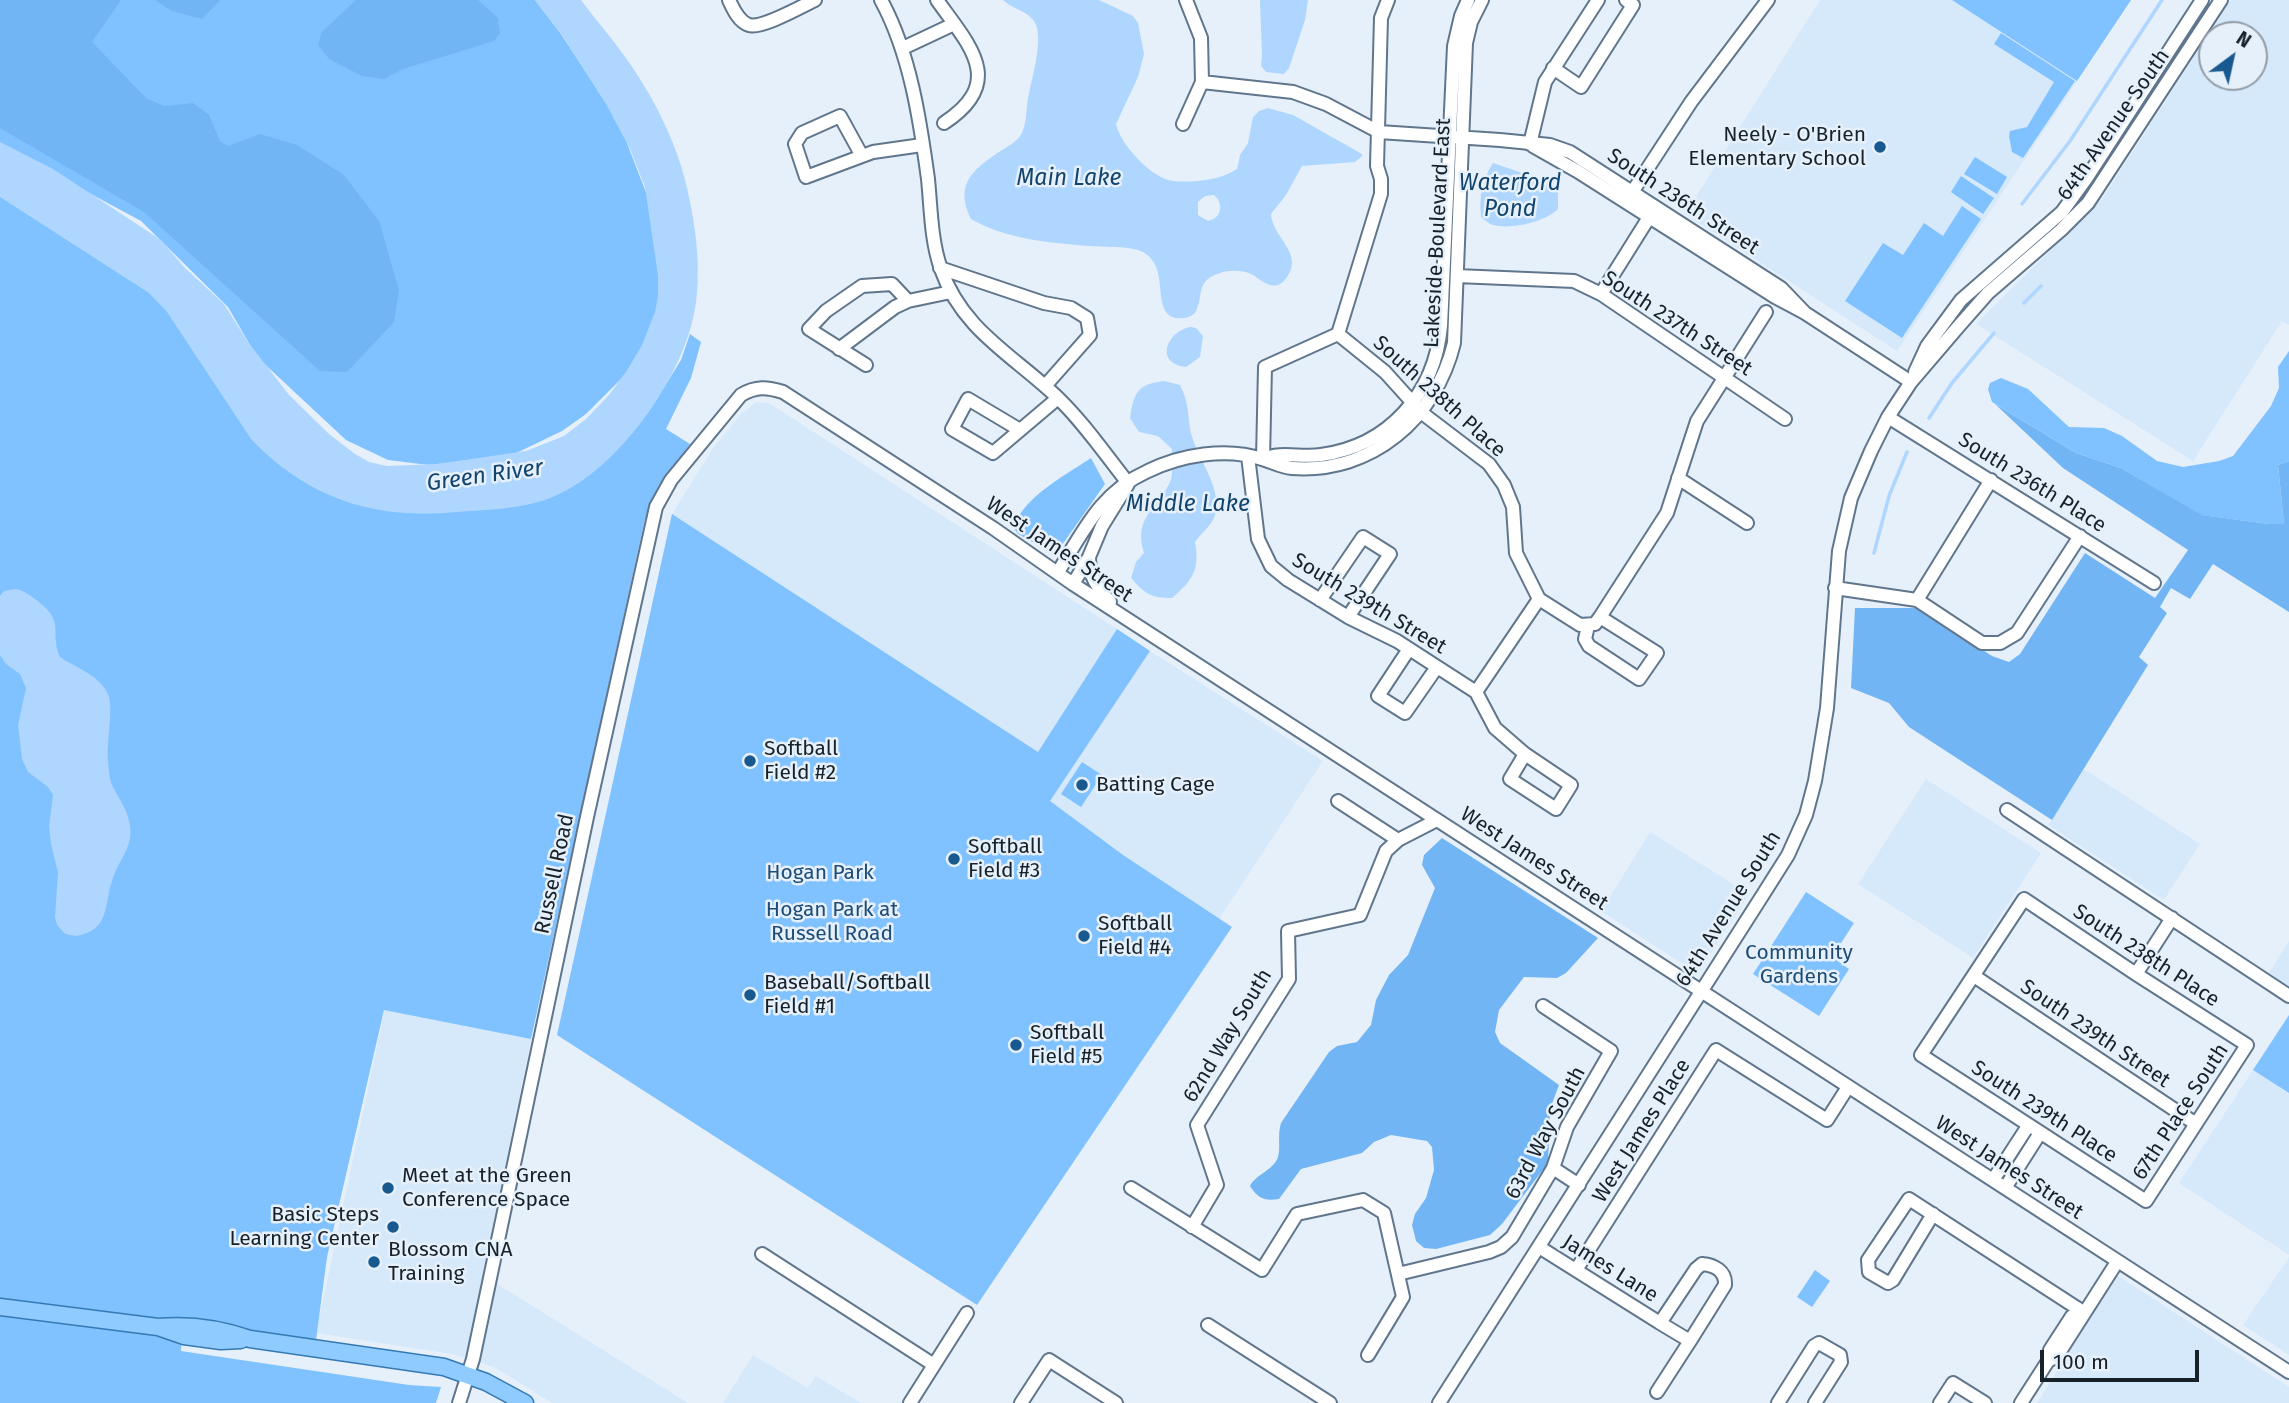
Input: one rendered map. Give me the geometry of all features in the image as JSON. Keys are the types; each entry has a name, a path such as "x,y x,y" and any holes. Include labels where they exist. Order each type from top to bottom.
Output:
{"main road":[{"path":"0,1307 158,1327 187,1325 222,1329 250,1339 409,1360 470,1375 525,1403"}],"street":[{"path":"729,0 742,21 751,26 816,0"},
{"path":"881,0 903,48 922,145 940,268 951,292 967,318 987,339 1045,386 1080,420 1128,483 1102,526 1089,557 1073,584"},
{"path":"937,0 977,57 978,73 971,102 944,123"},
{"path":"1183,124 1202,82 1201,38 1186,0"},
{"path":"1263,459 1265,367 1338,334 1381,194 1381,179 1377,166 1381,18 1388,0"},
{"name":"Lakeside Boulevard East","path":"1058,572 1102,502 1145,472 1185,457 1248,456 1263,459 1275,454 1314,456 1352,448 1386,430 1418,408 1439,387 1451,358 1456,328 1454,46 1468,0"},
{"name":"Lakeside Boulevard East","path":"1418,408 1440,342 1466,43 1471,22 1482,0"},
{"path":"1530,144 1541,91 1598,0"},
{"path":"1553,68 1581,87 1633,5 1626,0"},
{"path":"1629,197 1691,102 1768,0"},
{"name":"64th Avenue South","path":"1911,382 1927,346 1961,300 2062,212 2202,0"},
{"name":"64th Avenue South","path":"1439,1403 1788,855 1806,815 1815,781 1826,708 1839,551 1851,498 1888,417 1911,382 1988,293 2088,203 2221,0"},
{"path":"903,48 954,24"},
{"name":"South 236th Street","path":"1202,82 1293,92 1326,104 1378,132 1530,144 1629,197 1775,297 1805,313 1911,382"},
{"path":"862,156 840,116 802,133 795,144 806,177 873,152 922,145"},
{"path":"1601,294 1653,212"},
{"path":"940,268 1044,303 1071,308 1087,318 1090,335 1045,386"},
{"name":"South 237th Street","path":"1457,276 1574,281 1601,294 1785,419"},
{"path":"866,365 809,329 826,311 862,286 892,284 908,301"},
{"path":"839,349 895,307 908,301 951,292"},
{"path":"1476,692 1539,599 1580,625 1595,624 1667,513 1692,431 1766,312"},
{"name":"South 238th Place","path":"1338,334 1385,372 1418,408 1489,464 1504,485 1513,507 1516,553 1539,599"},
{"name":"West James Street","path":"755,388 783,392 1073,584 2289,1372"},
{"name":"Russell Road","path":"459,1403 470,1375 587,817 656,507 671,480 741,395 755,388"},
{"path":"1020,430 968,399 952,429 993,453 1058,398"},
{"name":"South 236th Place","path":"1888,417 2154,583"},
{"name":"South 239th Street","path":"1248,456 1258,539 1271,566 1287,580 1348,617 1409,649 1476,692 1495,728 1525,754 1571,785 1556,809 1510,779 1525,754"},
{"path":"1678,478 1747,523"},
{"path":"1917,600 1991,480"},
{"path":"1835,588 1917,600 1982,643 2000,643 2017,633 2080,536"},
{"path":"1320,600 1363,537 1390,554 1348,617"},
{"path":"1089,557 1089,569 1094,580 1119,613"},
{"path":"1588,626 1585,639 1588,646 1639,679 1657,653 1600,617"},
{"path":"1409,649 1378,696 1387,702 1405,713 1437,667"},
{"path":"1338,801 1398,840"},
{"path":"2007,810 2289,996"},
{"name":"62nd Way South","path":"1192,1227 1217,1185 1197,1125 1289,979 1288,931 1360,915 1387,851 1398,840 1437,820"},
{"name":"South 238th Place","path":"1973,976 2024,899 2247,1045"},
{"path":"2136,974 2172,918"},
{"name":"South 239th Street","path":"1973,976 2196,1124"},
{"name":"South 239th Place","path":"1973,976 1921,1055 2146,1201"},
{"name":"63rd Way South","path":"1398,1274 1501,1247 1512,1237 1553,1168 1567,1126 1612,1051 1543,1006"},
{"name":"67th Place South","path":"2146,1201 2247,1045"},
{"name":"West James Place","path":"1576,1270 1716,1049 1827,1120 1847,1087"},
{"path":"1993,1180 2034,1129"},
{"path":"2005,1188 2034,1129"},
{"path":"1553,1168 1579,1185"},
{"path":"1131,1188 1262,1270 1297,1214 1363,1200 1384,1213 1403,1297 1368,1355"},
{"path":"1933,1214 1893,1280 1888,1283 1881,1281 1869,1272 1868,1260 1909,1199 1933,1214 2081,1310"},
{"name":"James Lane","path":"1539,1247 1690,1341"},
{"path":"762,1254 934,1365"},
{"path":"2021,1403 2048,1362 2050,1350 2081,1310 2114,1259"},
{"path":"1657,1392 1725,1285 1726,1279 1721,1271 1711,1265 1702,1264 1696,1269 1660,1323"},
{"path":"910,1403 967,1313"},
{"path":"1208,1325 1330,1403"},
{"path":"1778,1403 1814,1346 1819,1343 1840,1355 1841,1362 1815,1403"},
{"path":"1021,1403 1049,1360 1116,1403"},
{"path":"1940,1403 1952,1383 1985,1403"}],"shaded area":[{"path":"0,0 121,0 92,42 147,99 165,106 193,103 209,115 220,141 228,146 260,134 297,145 344,175 379,221 399,290 394,322 347,372 320,371 144,212 0,128"},
{"path":"155,0 220,0 202,19 172,11"},
{"path":"356,0 478,0 498,18 500,33 494,41 403,69 384,79 362,76 329,59 318,45 322,32"},
{"name":"Neely - O'Brien Elementary School","path":"1820,0 2131,0 1897,351 1685,214"},
{"path":"2231,0 2289,0 2289,325 2282,321 2193,461 1976,324 2102,199 2198,51 2198,91 2268,91 2268,21 2217,21"},
{"path":"756,402 769,403 1117,629 1038,752 672,514 713,448 741,414"},
{"path":"1995,404 2076,453 2121,468 2202,515 2284,524 2278,465 2289,461 2289,612 2213,564 2190,599 2171,588 2160,607 2167,613 2139,657 2148,665 2052,820 1909,727 1889,703 1851,688 1855,608 1917,608 1992,656 2009,662 2020,654 2085,553 2155,598 2188,550 2063,468"},
{"path":"1150,651 1323,761 1219,919 1047,805"},
{"path":"2084,769 2200,844 2164,900 2048,825"},
{"path":"1926,779 2041,853 1973,958 1858,884"},
{"path":"1650,832 1749,894 1698,974 1601,911"},
{"path":"1442,838 1598,938 1566,973 1557,978 1524,977 1499,1010 1495,1032 1500,1043 1559,1085 1550,1109 1548,1163 1502,1224 1490,1235 1436,1249 1424,1248 1416,1241 1412,1225 1415,1214 1426,1198 1434,1170 1432,1147 1427,1141 1391,1135 1374,1142 1362,1153 1301,1169 1279,1199 1262,1198 1250,1186 1276,1161 1281,1123 1329,1052 1337,1046 1357,1042 1371,1025 1376,1000 1389,975 1408,955 1435,888 1422,865 1424,855"},
{"path":"2289,941 2289,988 2268,974"},
{"path":"386,1004 531,1039 483,1275 688,1403 552,1403 496,1368 452,1354 316,1333"},
{"path":"2253,1070 2289,1093 2289,1255 2179,1183"},
{"path":"2289,1257 2289,1355 2243,1325"},
{"path":"2117,1275 2289,1387 2289,1403 2037,1403"},
{"path":"753,1355 808,1388 816,1376 861,1403 723,1403"}],"green space":[{"path":"0,0 535,0 561,34 608,106 625,138 652,208 660,283 658,306 640,354 621,379 586,414 562,431 510,456 429,465 388,460 346,440 257,357 228,307 141,221 0,145"},
{"path":"1952,0 2131,0 2077,81"},
{"path":"2001,33 2075,81 2023,158 2012,152 2010,131 2027,127 2054,82 1994,44"},
{"path":"1975,157 2007,177 1997,194 1964,174"},
{"path":"1961,176 1994,198 1983,214 1951,192"},
{"path":"0,191 133,275 393,509 655,402 681,360 690,334 701,342 691,378 666,429 690,444 653,499 645,519 531,1039 384,1010 327,1257 314,1355 182,1339 181,1351 409,1385 441,1387 436,1403 0,1403"},
{"path":"1962,206 1981,219 1902,338 1845,301 1883,243 1903,255 1924,223 1943,236"},
{"path":"2289,351 2289,461 2278,465 2284,524 2201,515 2121,468 2076,453 1992,402 1988,389 1990,383 2001,378 2028,389 2069,427 2104,428 2122,436 2157,461 2183,467 2233,456 2271,406 2279,388 2278,367"},
{"path":"1091,458 1105,484 1062,545 1055,549 1045,545 1043,548 1018,534 1015,530 1018,519 1034,498"},
{"name":"Hogan Park at Russell Road","path":"672,514 1038,752 1117,629 1150,651 1050,801 1123,855 1232,927 977,1305 557,1035"},
{"name":"Batting Cage","path":"1082,762 1102,775 1081,807 1061,794"},
{"name":"Community Gardens","path":"1806,892 1854,923 1832,957 1849,969 1819,1016 1753,974"},
{"path":"2289,1015 2289,1093 2253,1070"},
{"path":"1815,1270 1830,1281 1812,1307 1797,1297"}],"water":[{"name":"Green River","path":"535,0 581,0 633,68 665,124 681,165 693,218 698,266 696,302 690,330 679,360 663,390 622,446 572,488 545,500 501,509 426,514 371,508 320,491 273,460 251,439 167,312 149,293 0,197 0,142 53,169 161,240 184,267 224,304 248,342 289,395 329,434 369,462 387,466 437,464 526,451 564,436 586,419 609,395 642,345 655,312 658,296 658,276 645,187 630,149 606,104 562,35"},
{"name":"Main Lake","path":"1003,0 1099,0 1133,16 1138,23 1144,54 1138,77 1116,124 1124,141 1138,159 1165,179 1181,182 1206,180 1237,169 1240,155 1248,143 1253,117 1268,108 1293,115 1362,154 1355,162 1302,166 1286,195 1271,214 1292,260 1287,277 1273,286 1244,272 1220,273 1204,284 1192,315 1175,318 1166,311 1163,304 1155,264 1138,250 1028,239 998,231 971,219 964,196 966,186 976,170 1014,143 1022,133 1038,50 1034,21","holes":["1214,195 1220,210 1216,217 1208,221 1198,215 1198,202 1205,196"]},
{"path":"1260,0 1308,0 1305,20 1289,68 1284,74 1266,72 1261,66"},
{"name":"Waterford Pond","path":"1493,163 1537,178 1558,191 1558,209 1544,218 1526,224 1498,226 1489,223 1481,217 1480,202 1484,182"},
{"path":"1191,327 1196,328 1203,336 1200,357 1186,367 1176,364 1167,353 1176,334"},
{"name":"Middle Lake","path":"1155,382 1180,385 1187,404 1191,433 1215,491 1216,501 1213,520 1195,542 1196,560 1193,574 1172,598 1149,594 1131,578 1136,562 1144,553 1141,541 1144,522 1170,482 1172,449 1158,436 1139,432 1130,418 1138,391"},
{"path":"15,589 28,594 45,607 54,621 60,657 98,680 109,698 109,774 127,815 130,834 127,848 112,881 102,919 92,931 78,936 64,933 57,925 55,917 58,873 49,826 53,795 48,787 28,772 22,759 18,725 26,688 20,674 6,664 0,655 0,596 4,591"}],"waterway":[{"path":"2022,204 2070,141 2162,0"},
{"path":"2024,303 2041,286"},
{"path":"1929,418 1952,383 1994,333"},
{"path":"1874,553 1889,496 1907,452"}],"place":[{"name":"Neely - O'Brien Elementary School","path":"1880,147"},
{"name":"Softball Field #2","path":"750,761"},
{"name":"Batting Cage","path":"1082,785"},
{"name":"Softball Field #3","path":"954,859"},
{"name":"Softball Field #4","path":"1084,936"},
{"name":"Baseball/Softball Field #1","path":"750,995"},
{"name":"Softball Field #5","path":"1016,1045"},
{"name":"Meet at the Green Conference Space","path":"388,1188"},
{"name":"Basic Steps Learning Center","path":"393,1227"},
{"name":"Blossom CNA Training","path":"374,1262"}],"park label":[{"name":"Hogan Park","path":"820,873"}]}
